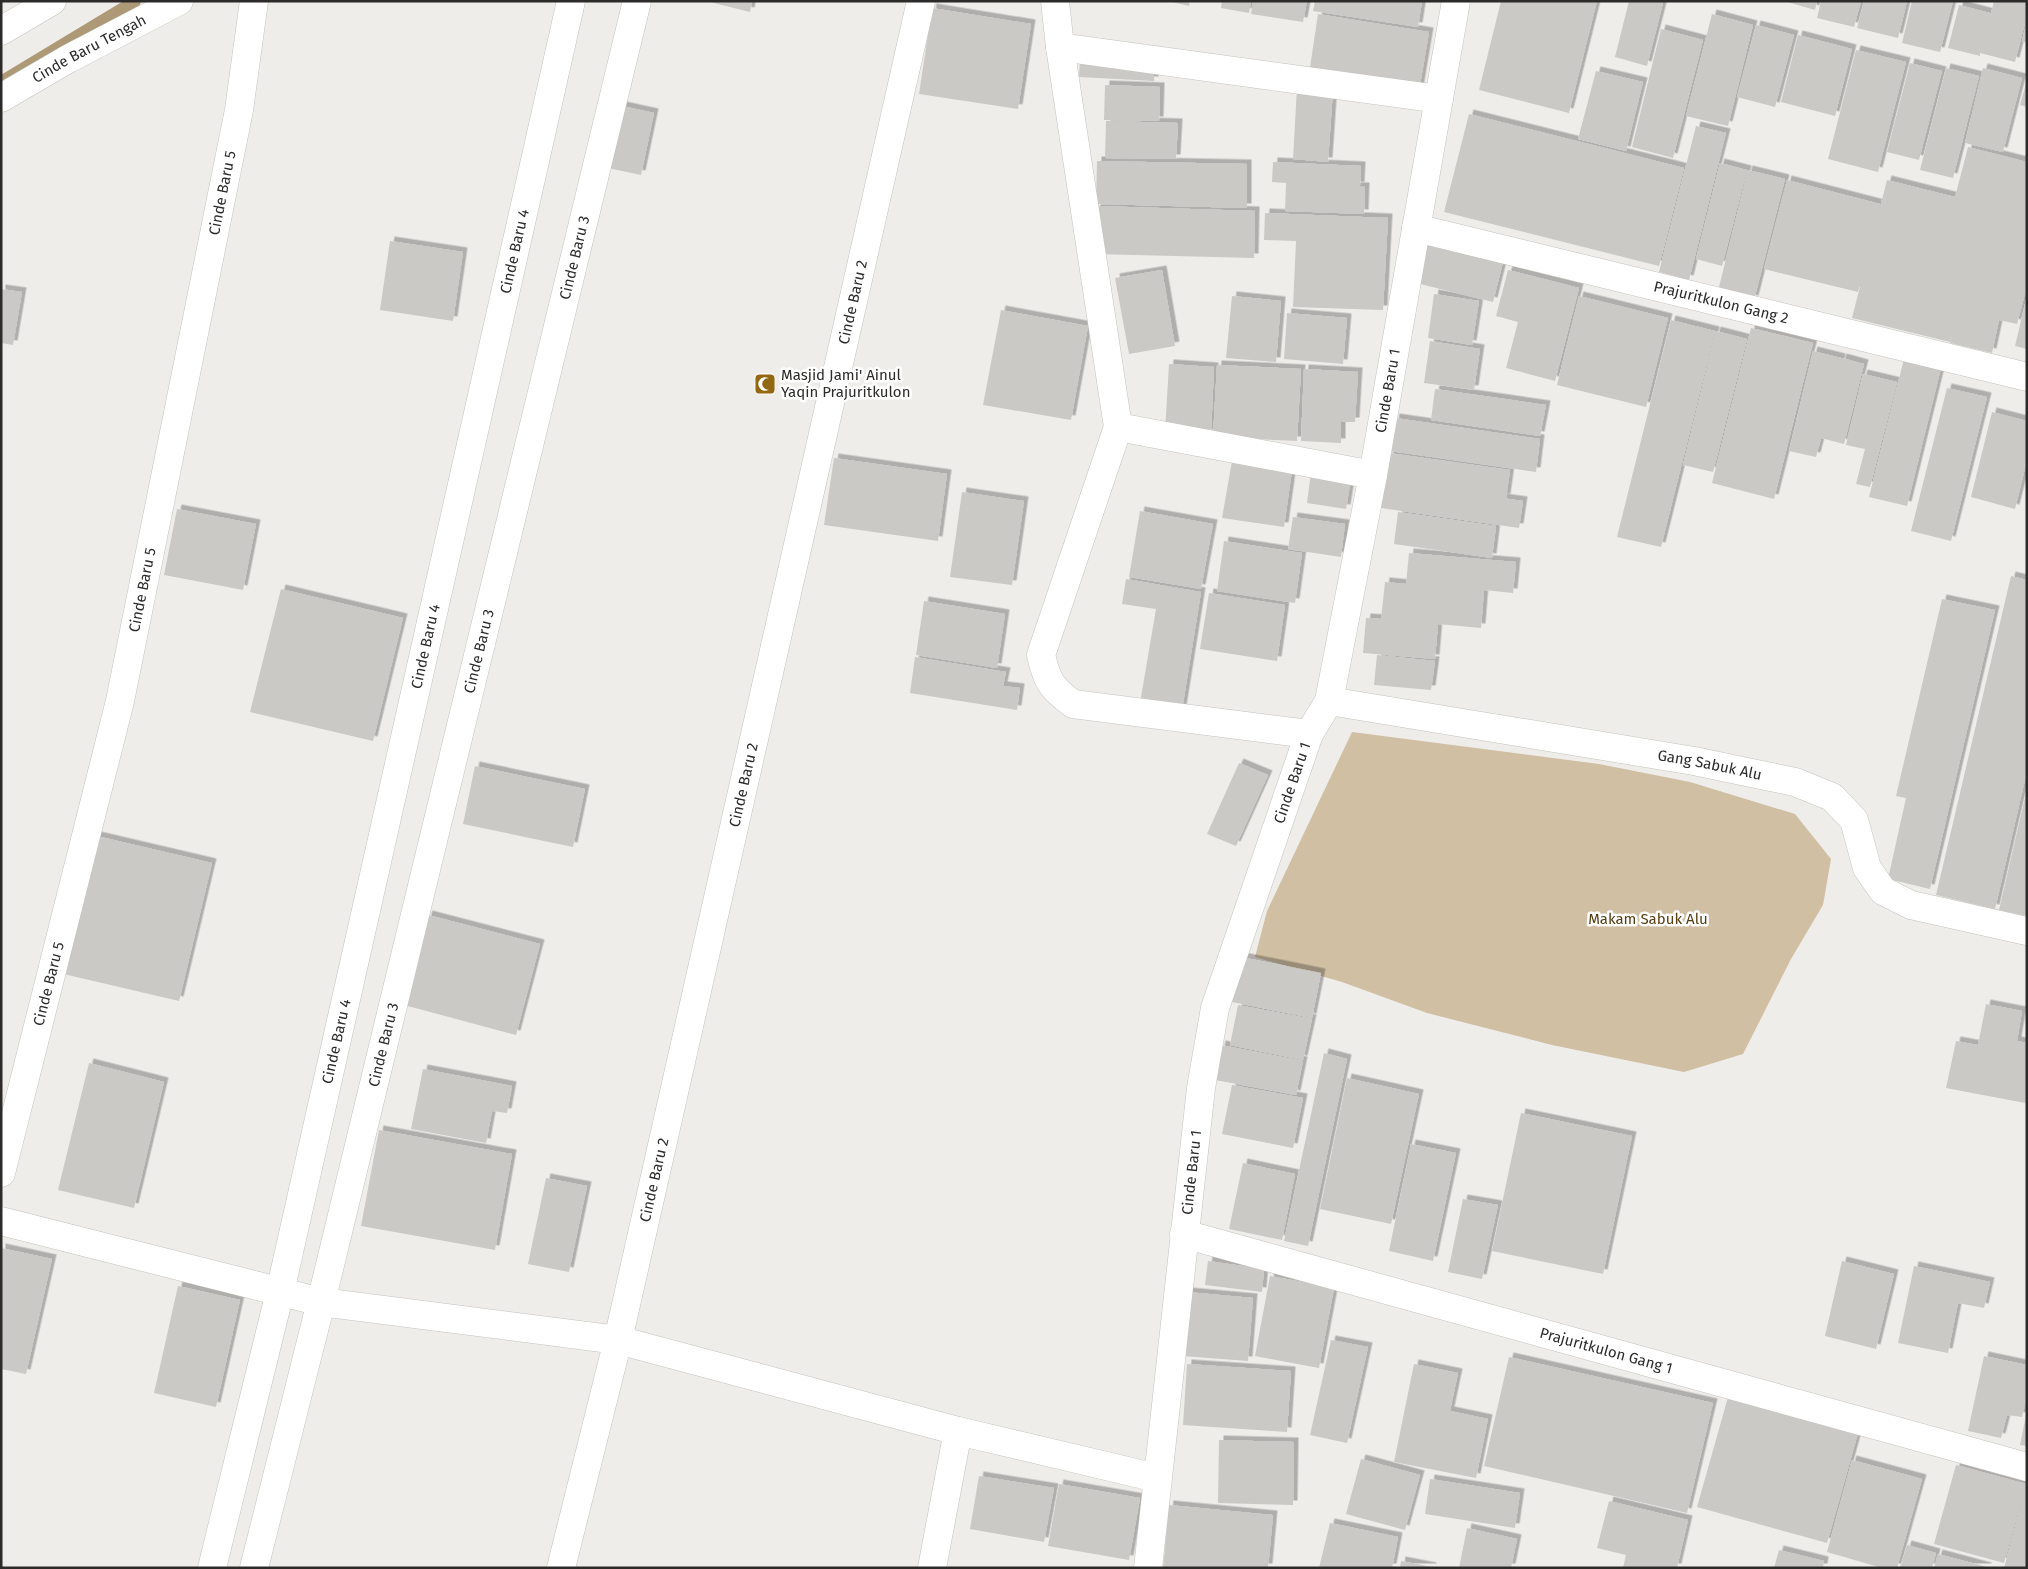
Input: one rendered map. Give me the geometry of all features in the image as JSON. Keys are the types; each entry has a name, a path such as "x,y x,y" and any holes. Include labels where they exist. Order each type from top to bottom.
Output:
{"street":[{"path":"1,31 52,1"},
{"name":"Cinde Baru Tengah","path":"1,98 68,59 179,1"},
{"name":"Cinde Baru 5","path":"1,1173 120,701 239,110 254,1"},
{"name":"Cinde Baru 4","path":"212,1568 280,1292 571,1"},
{"name":"Cinde Baru 3","path":"254,1568 321,1302 637,1"},
{"name":"Cinde Baru 2","path":"561,1568 618,1340 921,1"},
{"path":"1055,1 1060,46 1118,427 1041,655 1046,677 1056,692 1073,704 1308,734"},
{"name":"Cinde Baru 1","path":"1148,1568 1184,1234 1202,1088 1215,1008 1308,734 1329,701 1373,475 1456,1"},
{"path":"1060,46 1439,98"},
{"name":"Prajuritkulon Gang 2","path":"1416,228 2027,377"},
{"path":"1118,427 1373,475"},
{"name":"Gang Sabuk Alu","path":"1329,701 1694,760 1794,782 1832,797 1854,820 1867,868 1882,891 1911,905 2027,931"},
{"path":"1,1222 321,1302 618,1340 958,1431 1157,1478"},
{"name":"Prajuritkulon Gang 1","path":"1184,1234 2027,1467"},
{"path":"932,1568 958,1431"}],"green space":[{"name":"Makam Sabuk Alu","path":"1352,732 1599,764 1690,782 1795,814 1831,859 1823,905 1791,959 1743,1054 1684,1072 1552,1045 1427,1013 1342,982 1255,957 1267,911"}],"building":[{"path":"706,1 752,1 750,12"},
{"path":"1168,1 1190,1 1189,6"},
{"path":"1222,1 1251,1 1249,13 1221,8"},
{"path":"1253,1 1307,1 1303,22 1251,14"},
{"path":"1315,1 1422,1 1418,27 1313,11"},
{"path":"1501,1 1597,1 1569,113 1479,90"},
{"path":"1629,1 1655,1 1663,3 1647,66 1615,57"},
{"path":"1784,1 1817,1 1815,10"},
{"path":"1821,1 1861,1 1854,27 1817,18"},
{"path":"1864,1 1907,1 1898,38 1857,28"},
{"path":"1912,1 1953,1 1940,52 1902,43"},
{"path":"1994,1 2027,1 2027,15 2015,62 1980,53 1980,56 1948,48 1959,5 1990,13 1984,41"},
{"path":"932,8 1031,24 1018,109 919,94"},
{"path":"1318,14 1429,32 1419,91 1309,74"},
{"path":"1712,14 1753,25 1728,126 1686,116"},
{"path":"2027,24 2027,43 2022,41"},
{"path":"1756,25 1794,35 1775,107 1737,97"},
{"path":"1661,29 1703,40 1673,158 1632,147"},
{"path":"1798,35 1852,49 1835,116 1781,102"},
{"path":"1856,50 1906,62 1878,172 1828,159"},
{"path":"1080,59 1154,62 1154,81 1079,77"},
{"path":"1910,63 1942,71 1919,160 1887,152"},
{"path":"1946,68 1979,76 1953,178 1920,170"},
{"path":"1983,68 2022,78 2003,152 1965,143"},
{"path":"1596,71 1643,82 1626,151 1578,139"},
{"path":"2027,80 2027,107 2020,105"},
{"path":"1105,85 1160,87 1159,121 1104,120"},
{"path":"1297,87 1333,89 1328,162 1293,159"},
{"path":"622,106 654,113 641,175 608,168"},
{"path":"1469,114 1684,168 1659,266 1444,212"},
{"path":"1106,121 1178,123 1176,159 1105,158"},
{"path":"1696,126 1726,133 1689,280 1659,272"},
{"path":"1968,147 2027,162 2027,286 2017,324 1999,320 1992,353 1950,343 1965,281 1950,342 1852,318 1887,180 1955,197"},
{"path":"1097,161 1247,164 1247,208 1096,204"},
{"path":"1273,162 1361,166 1360,186 1291,184 1365,187 1364,214 1285,211 1286,183 1272,182"},
{"path":"1720,163 1747,170 1722,266 1696,259"},
{"path":"1748,170 1785,179 1754,300 1718,291"},
{"path":"1787,180 1880,204 1858,292 1764,269"},
{"path":"1096,206 1255,211 1254,258 1095,254"},
{"path":"1265,213 1388,218 1383,310 1293,307 1296,241 1264,240"},
{"path":"390,241 463,252 453,321 380,310"},
{"path":"1426,242 1503,262 1493,302 1416,283"},
{"path":"1162,270 1175,346 1129,354 1115,278"},
{"path":"1508,270 1579,288 1555,381 1506,368 1518,322 1496,316"},
{"path":"1,289 22,292 13,345 1,343"},
{"path":"1434,294 1479,301 1472,345 1428,338"},
{"path":"1232,296 1281,301 1276,362 1226,358"},
{"path":"1579,296 1668,318 1646,407 1557,385"},
{"path":"2027,300 2027,349 2015,346"},
{"path":"1001,310 1088,326 1071,420 983,405"},
{"path":"1287,313 1347,318 1343,364 1284,359"},
{"path":"1671,320 1715,331 1661,547 1617,537"},
{"path":"1751,328 1813,343 1774,499 1712,483"},
{"path":"1716,331 1747,339 1713,472 1683,465"},
{"path":"1430,341 1480,349 1474,390 1424,383"},
{"path":"1813,351 1841,358 1838,374 1842,358 1864,364 1844,444 1821,438 1816,457 1789,451"},
{"path":"1904,359 1941,368 1907,506 1869,497"},
{"path":"1169,364 1214,367 1211,434 1165,432"},
{"path":"1217,365 1301,369 1297,441 1213,437"},
{"path":"1304,369 1358,372 1355,422 1341,422 1341,443 1301,441"},
{"path":"1863,374 1897,382 1870,487 1856,484 1865,449 1846,445"},
{"path":"1947,388 1987,397 1951,541 1911,531"},
{"path":"1435,389 1546,405 1540,436 1431,420"},
{"path":"1992,412 2027,421 2027,460 2015,509 1971,497"},
{"path":"1395,418 1540,439 1536,472 1390,451"},
{"path":"1389,453 1510,470 1506,498 1424,487 1523,501 1519,528 1381,508"},
{"path":"834,458 947,474 938,541 824,525"},
{"path":"1232,461 1292,470 1284,527 1222,518"},
{"path":"1311,472 1351,478 1346,509 1307,503"},
{"path":"962,492 1024,501 1012,585 950,577"},
{"path":"177,509 256,524 243,590 164,575"},
{"path":"1140,511 1213,524 1201,589 1129,577"},
{"path":"1398,512 1496,526 1492,558 1394,544"},
{"path":"1293,517 1345,524 1341,557 1288,549"},
{"path":"1224,541 1302,553 1295,603 1217,591"},
{"path":"1409,553 1516,562 1513,593 1484,590 1481,628 1438,624 1435,659 1363,653 1366,618 1381,619 1385,582 1406,584"},
{"path":"2011,576 2027,580 2027,771 1995,909 1936,895"},
{"path":"1126,579 1201,592 1182,710 1140,703 1156,609 1122,604"},
{"path":"281,589 403,618 373,741 250,712"},
{"path":"1209,593 1285,605 1277,661 1200,649"},
{"path":"1942,599 1995,610 1930,889 1888,879 1906,798 1896,796"},
{"path":"924,601 1005,614 997,668 916,655"},
{"path":"1377,655 1435,661 1431,690 1374,685"},
{"path":"915,657 1006,672 1003,686 1020,688 1017,710 910,693"},
{"path":"1239,763 1268,775 1236,846 1207,834"},
{"path":"475,766 585,789 573,847 463,824"},
{"path":"2027,793 2027,916 1999,910"},
{"path":"88,834 212,863 179,1001 55,972"},
{"path":"428,915 540,944 516,1035 404,1005"},
{"path":"1241,957 1321,973 1312,1018 1232,1002"},
{"path":"1986,1004 2022,1011 2017,1041 2027,1043 2027,1095 2025,1103 1946,1088 1956,1041 1978,1045"},
{"path":"1238,1005 1312,1019 1303,1060 1230,1045"},
{"path":"1221,1045 1303,1061 1296,1095 1215,1080"},
{"path":"1324,1053 1347,1059 1308,1246 1284,1241"},
{"path":"89,1063 164,1082 134,1208 58,1190"},
{"path":"423,1069 512,1086 507,1113 492,1111 486,1143 411,1129"},
{"path":"1347,1078 1419,1094 1391,1224 1320,1209"},
{"path":"1232,1085 1303,1098 1293,1148 1222,1134"},
{"path":"1521,1113 1632,1136 1603,1274 1492,1251"},
{"path":"379,1130 512,1154 495,1250 361,1226"},
{"path":"1411,1144 1456,1153 1433,1261 1389,1251"},
{"path":"1243,1163 1295,1174 1282,1240 1229,1229"},
{"path":"546,1178 587,1186 569,1272 528,1264"},
{"path":"1463,1199 1498,1205 1482,1279 1448,1272"},
{"path":"1,1248 52,1259 26,1374 1,1369"},
{"path":"1208,1261 1264,1269 1262,1292 1205,1285"},
{"path":"1842,1261 1894,1274 1876,1349 1825,1336"},
{"path":"1914,1266 1990,1282 1984,1308 1958,1303 1948,1353 1898,1343"},
{"path":"1270,1276 1334,1288 1319,1368 1255,1356"},
{"path":"178,1286 240,1300 216,1407 154,1393"},
{"path":"1187,1292 1253,1298 1248,1361 1182,1356"},
{"path":"1331,1340 1368,1347 1347,1443 1310,1435"},
{"path":"1984,1356 2027,1365 2027,1396 2022,1417 2007,1415 2001,1438 1968,1431"},
{"path":"1509,1357 1713,1403 1687,1513 1484,1466"},
{"path":"1187,1364 1291,1371 1287,1432 1183,1425"},
{"path":"1414,1364 1458,1373 1450,1411 1488,1419 1476,1478 1394,1462"},
{"path":"1728,1397 1858,1433 1827,1543 1697,1507"},
{"path":"2027,1415 2027,1446 2020,1445"},
{"path":"1219,1440 1294,1442 1293,1505 1218,1503"},
{"path":"1361,1459 1420,1475 1405,1530 1346,1514"},
{"path":"1852,1460 1922,1479 1897,1568 1882,1568 1827,1552"},
{"path":"1956,1465 2026,1484 2004,1563 1934,1544"},
{"path":"979,1476 1054,1488 1044,1542 970,1529"},
{"path":"1430,1479 1520,1493 1515,1528 1425,1514"},
{"path":"1059,1484 1140,1498 1129,1560 1048,1546"},
{"path":"2026,1487 2027,1568 2004,1568"},
{"path":"1609,1501 1688,1520 1677,1568 1623,1568 1626,1555 1597,1548"},
{"path":"1169,1505 1273,1515 1268,1568 1163,1568"},
{"path":"1330,1523 1398,1537 1392,1568 1319,1568"},
{"path":"1467,1528 1517,1539 1511,1568 1459,1568"},
{"path":"1907,1545 1936,1553 1932,1568 1900,1568"},
{"path":"1779,1550 1824,1561 1823,1568 1774,1568"},
{"path":"1938,1554 1987,1567 1987,1568 1934,1568"},
{"path":"1401,1561 1432,1567 1432,1568 1400,1568"}],"waterway":[{"path":"1,82 135,1"}],"place":[{"name":"Masjid Jami' Ainul Yaqin Prajuritkulon","path":"765,384"}]}
